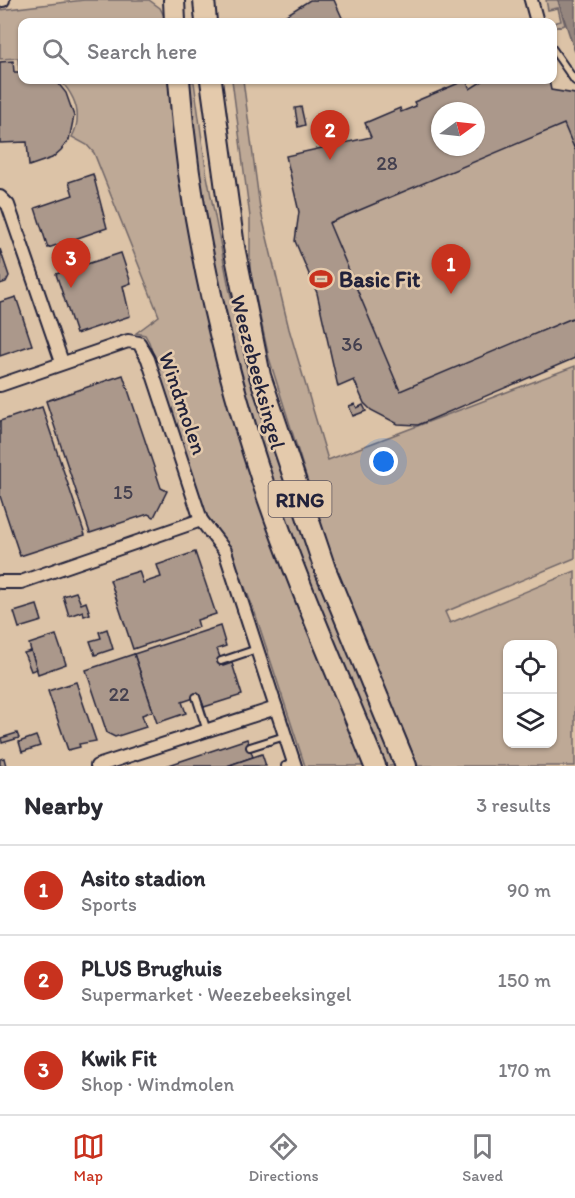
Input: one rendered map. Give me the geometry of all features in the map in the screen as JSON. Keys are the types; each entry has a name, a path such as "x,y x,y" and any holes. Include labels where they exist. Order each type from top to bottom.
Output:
{"main road":[{"path":"174,0 175,18"},
{"path":"204,0 206,18"},
{"name":"Weezebeeksingel","path":"180,84 196,210 214,310 237,399 264,485 375,766"},
{"name":"Weezebeeksingel","path":"212,84 230,226 260,376 325,569 406,766"}],"street":[{"path":"531,0 536,18"},
{"path":"0,197 8,205 62,362"},
{"name":"Windmolen","path":"0,385 128,341 139,343 148,359 201,520 225,551 285,736 291,765"},
{"path":"0,582 21,582 201,520"},
{"path":"97,766 276,708"}],"lane":[{"path":"557,55 575,81"},
{"path":"221,660 256,649"},
{"path":"196,697 207,730"},
{"path":"250,747 285,736"}],"shaded area":[{"path":"84,0 149,0 160,8 165,18 18,18 18,58 0,59 0,10"},
{"path":"546,0 558,0 565,25 557,27 557,22 561,21 558,8 548,10"},
{"path":"558,0 575,0 575,52"},
{"path":"63,84 172,84 188,226 363,766 305,766 254,610 229,547 203,510 149,342 145,335 136,333 159,316 94,153 87,145 72,137 77,114 70,93"},
{"path":"185,84 194,84 207,176 229,288 249,369 397,766 387,766 356,703 277,501 223,320 197,178"},
{"path":"233,84 244,84 260,208 289,329 328,460 575,366 575,558 445,612 450,623 575,571 575,766 418,766 332,559 269,358 250,271 250,217"},
{"path":"575,103 575,350 401,417 304,220 431,152 431,156 485,156 485,143"}],"building":[{"path":"310,0 334,0 342,18 281,18"},
{"path":"13,61 14,72 18,72 18,84 59,84 66,93 74,116 69,140 52,158 29,166 27,142 0,143 0,62"},
{"path":"457,84 468,84 470,89 478,84 550,84 551,90 575,94 575,150 564,124 329,223 400,391 575,317 575,358 418,425 398,424 371,410 364,403 354,380 338,387 317,293 295,241 299,212 286,156 371,137 365,123 400,108 401,112 416,106 414,102"},
{"path":"301,107 305,125 298,127 295,108"},
{"path":"93,174 107,228 48,248 35,208 73,195 69,182"},
{"path":"0,249 9,276 6,282 0,284"},
{"path":"121,253 131,283 123,286 130,316 76,334 56,274"},
{"path":"16,297 32,345 0,356 0,302"},
{"path":"123,375 161,488 167,491 154,517 148,514 90,533 46,401"},
{"path":"355,404 357,408 363,405 366,411 353,416 349,406"},
{"path":"42,407 85,535 20,556 0,496 0,421"},
{"path":"195,552 216,614 197,620 199,627 133,649 110,580 139,571 143,583 161,577 157,565"},
{"path":"76,592 81,604 86,602 90,614 84,616 83,611 69,616 63,596"},
{"path":"37,605 42,621 19,628 14,612"},
{"path":"220,626 226,646 217,649 223,666 232,663 242,695 204,707 200,696 182,702 186,713 157,723 134,654"},
{"path":"107,629 113,649 95,655 90,641 101,638 99,632"},
{"path":"56,635 66,664 38,674 29,644"},
{"path":"31,651 37,669 31,671 24,653"},
{"path":"134,654 153,711 142,715 146,727 115,737 107,733 86,670"},
{"path":"76,682 96,741 79,744 80,747 68,750 48,691"},
{"path":"17,733 19,738 2,743 1,738"},
{"path":"36,736 40,746 22,752 19,742"},
{"path":"247,739 253,757 227,766 166,766"},
{"path":"262,754 266,766 227,766 253,757"},
{"path":"4,758 6,766 0,766 0,759"}],"place":[{"name":"PLUS Brughuis","path":"330,160"},
{"name":"Basic Fit","path":"321,279"},
{"name":"Kwik Fit","path":"71,288"},
{"name":"Asito stadion","path":"451,294"}]}
